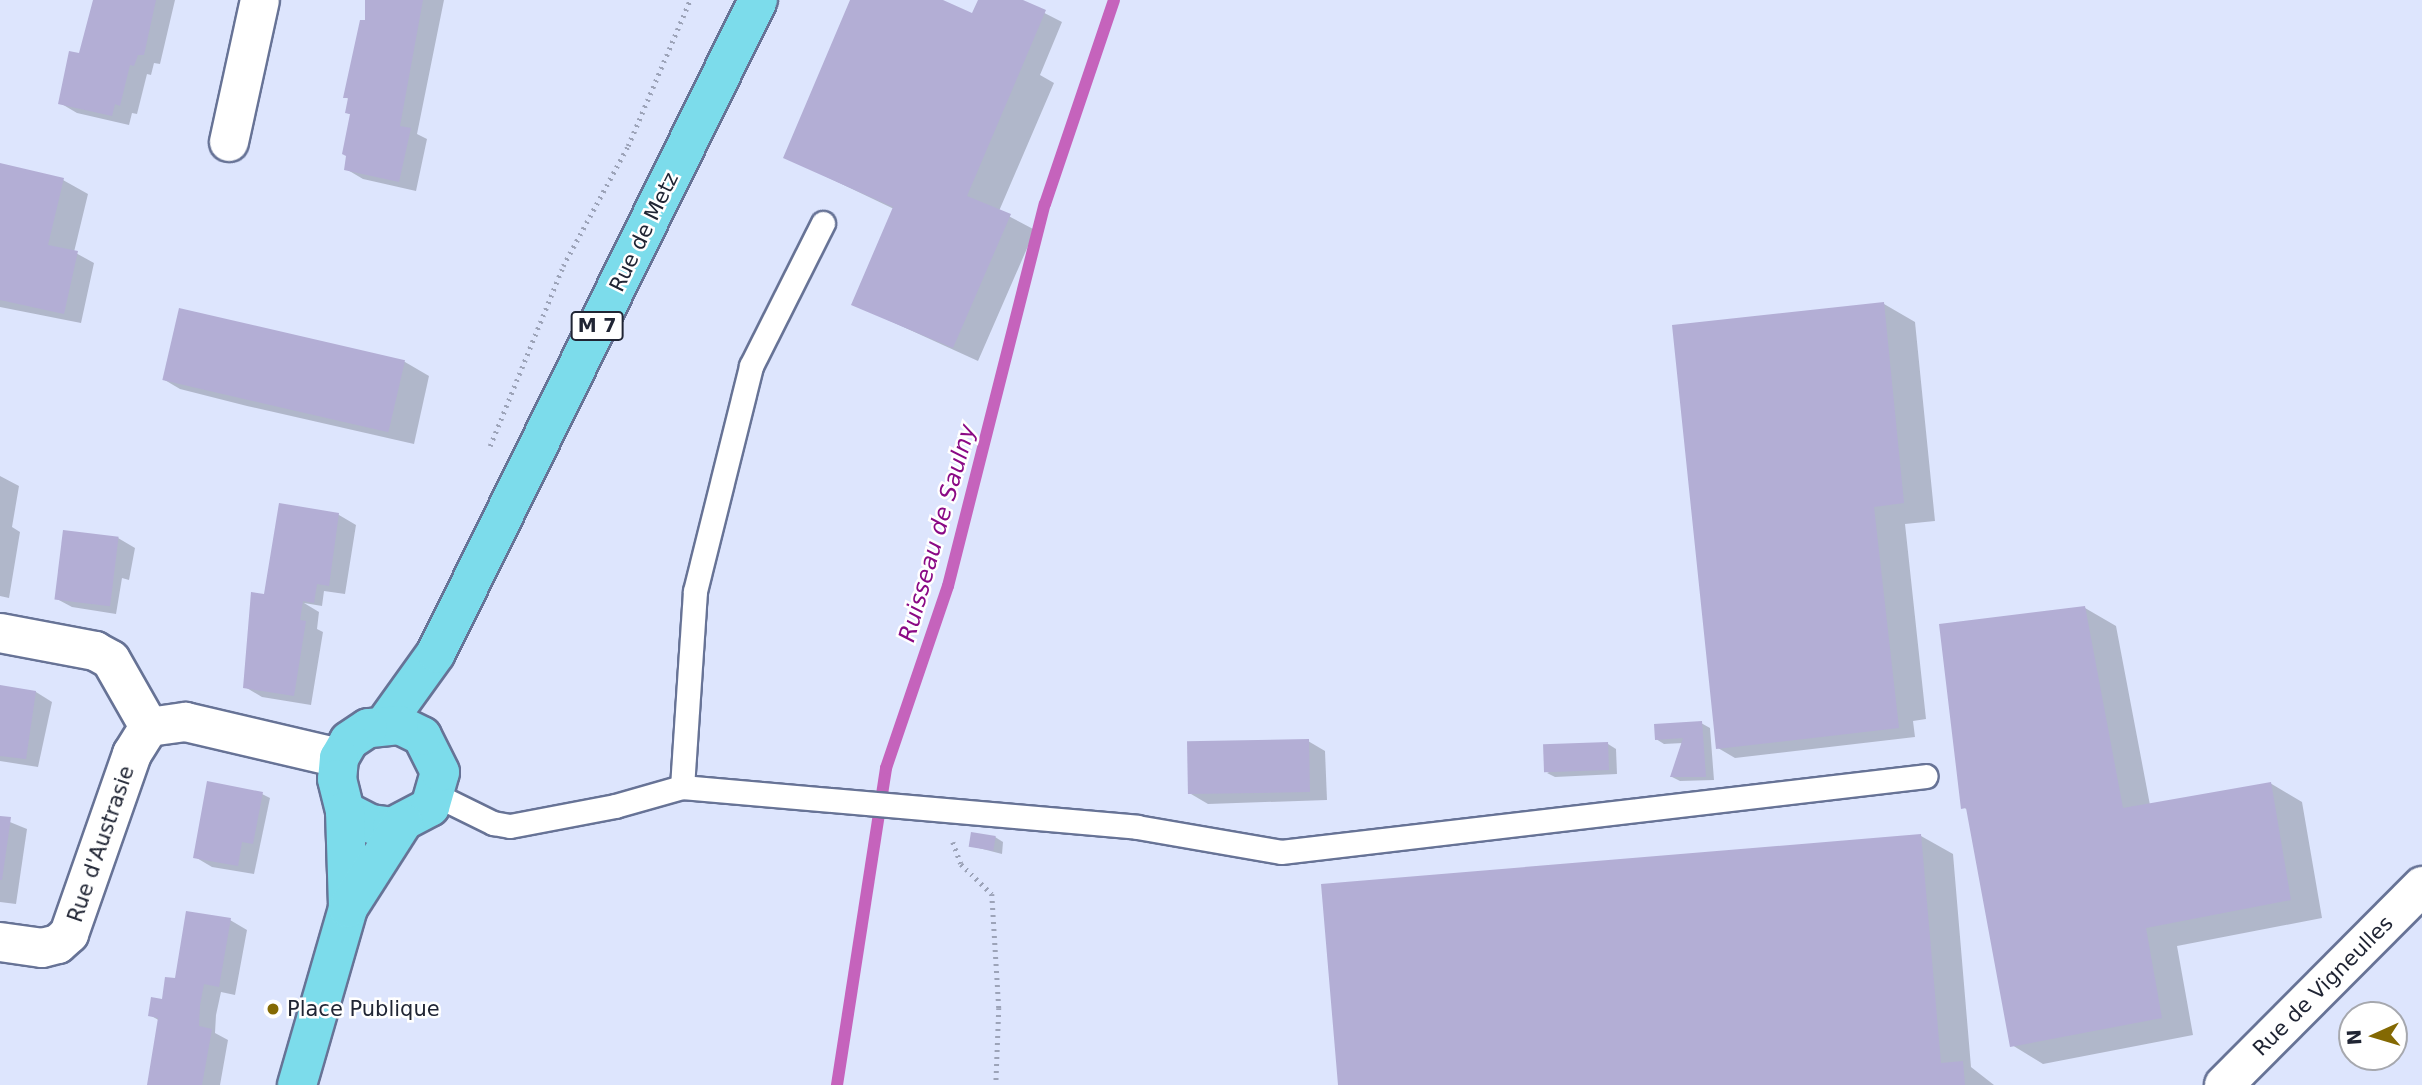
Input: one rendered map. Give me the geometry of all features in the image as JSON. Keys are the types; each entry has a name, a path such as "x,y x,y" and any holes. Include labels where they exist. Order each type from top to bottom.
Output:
{"main road":[{"name":"Rue de Metz","path":"385,724 436,653 758,0"},
{"name":"Rue de Metz","path":"436,653 430,751 440,772 436,795"},
{"path":"348,908 345,811 337,779 339,758 349,741 368,728 385,724 400,725 422,736 430,751"},
{"path":"345,811 371,824 392,827 418,817 436,795"},
{"path":"297,1085 348,908 403,822"}],"street":[{"path":"229,142 260,0"},
{"path":"0,634 95,651 111,660 149,727 186,722 339,758"},
{"name":"Rue d'Austrasie","path":"0,942 41,948 58,944 69,934 132,754 149,727"},
{"name":"Rue de Vigneulles","path":"2224,1085 2422,886"}],"lane":[{"path":"681,787 695,591 751,366 823,223"},
{"path":"436,795 493,823 510,826 615,806 681,787 879,805 939,807 1137,827 1281,852 1926,776"}],"path":[{"path":"489,449 563,266 628,146 690,0"},
{"path":"939,807 961,864 992,894 999,1008 996,1085"}],"building":[{"path":"93,0 156,0 144,55 138,55 134,66 130,65 120,106 115,104 112,116 58,104 69,51 79,53"},
{"path":"365,0 423,0 400,126 411,128 399,182 344,170 346,156 342,154 350,114 345,113 348,98 343,98 360,20 365,20"},
{"path":"850,0 943,0 972,13 978,0 1023,0 1046,10 967,196 1011,214 953,348 851,305 893,207 783,158"},
{"path":"0,163 64,178 48,245 78,251 64,314 0,300"},
{"path":"1884,302 1904,503 1874,507 1899,728 1716,749 1672,325"},
{"path":"179,308 405,360 388,432 162,380"},
{"path":"279,503 339,513 329,586 317,584 314,603 303,601 300,620 306,621 294,696 243,688 251,592 264,594"},
{"path":"63,530 119,537 110,606 54,599"},
{"path":"2085,606 2123,808 2271,782 2291,900 2146,928 2162,1018 2010,1047 1966,808 1961,809 1939,624"},
{"path":"0,685 36,691 26,759 0,756"},
{"path":"1702,721 1706,777 1670,777 1683,738 1655,740 1654,724"},
{"path":"1309,739 1310,792 1188,794 1187,741"},
{"path":"1608,742 1609,770 1544,772 1543,744"},
{"path":"207,781 263,792 253,844 242,842 238,866 193,858"},
{"path":"0,816 11,817 2,880 0,880"},
{"path":"971,832 996,836 993,851 969,847"},
{"path":"1921,834 1941,1063 1963,1061 1965,1085 1338,1085 1321,884"},
{"path":"186,911 231,918 219,987 204,984 200,1005 199,1026 212,1029 202,1085 147,1085 158,1018 148,1016 151,997 162,999 165,977 175,978"}],"waterway":[{"name":"Ruisseau de Saulny","path":"837,1085 886,768 948,586 1045,204 1114,0"}],"place":[{"name":"Place Publique","path":"273,1009"}]}
